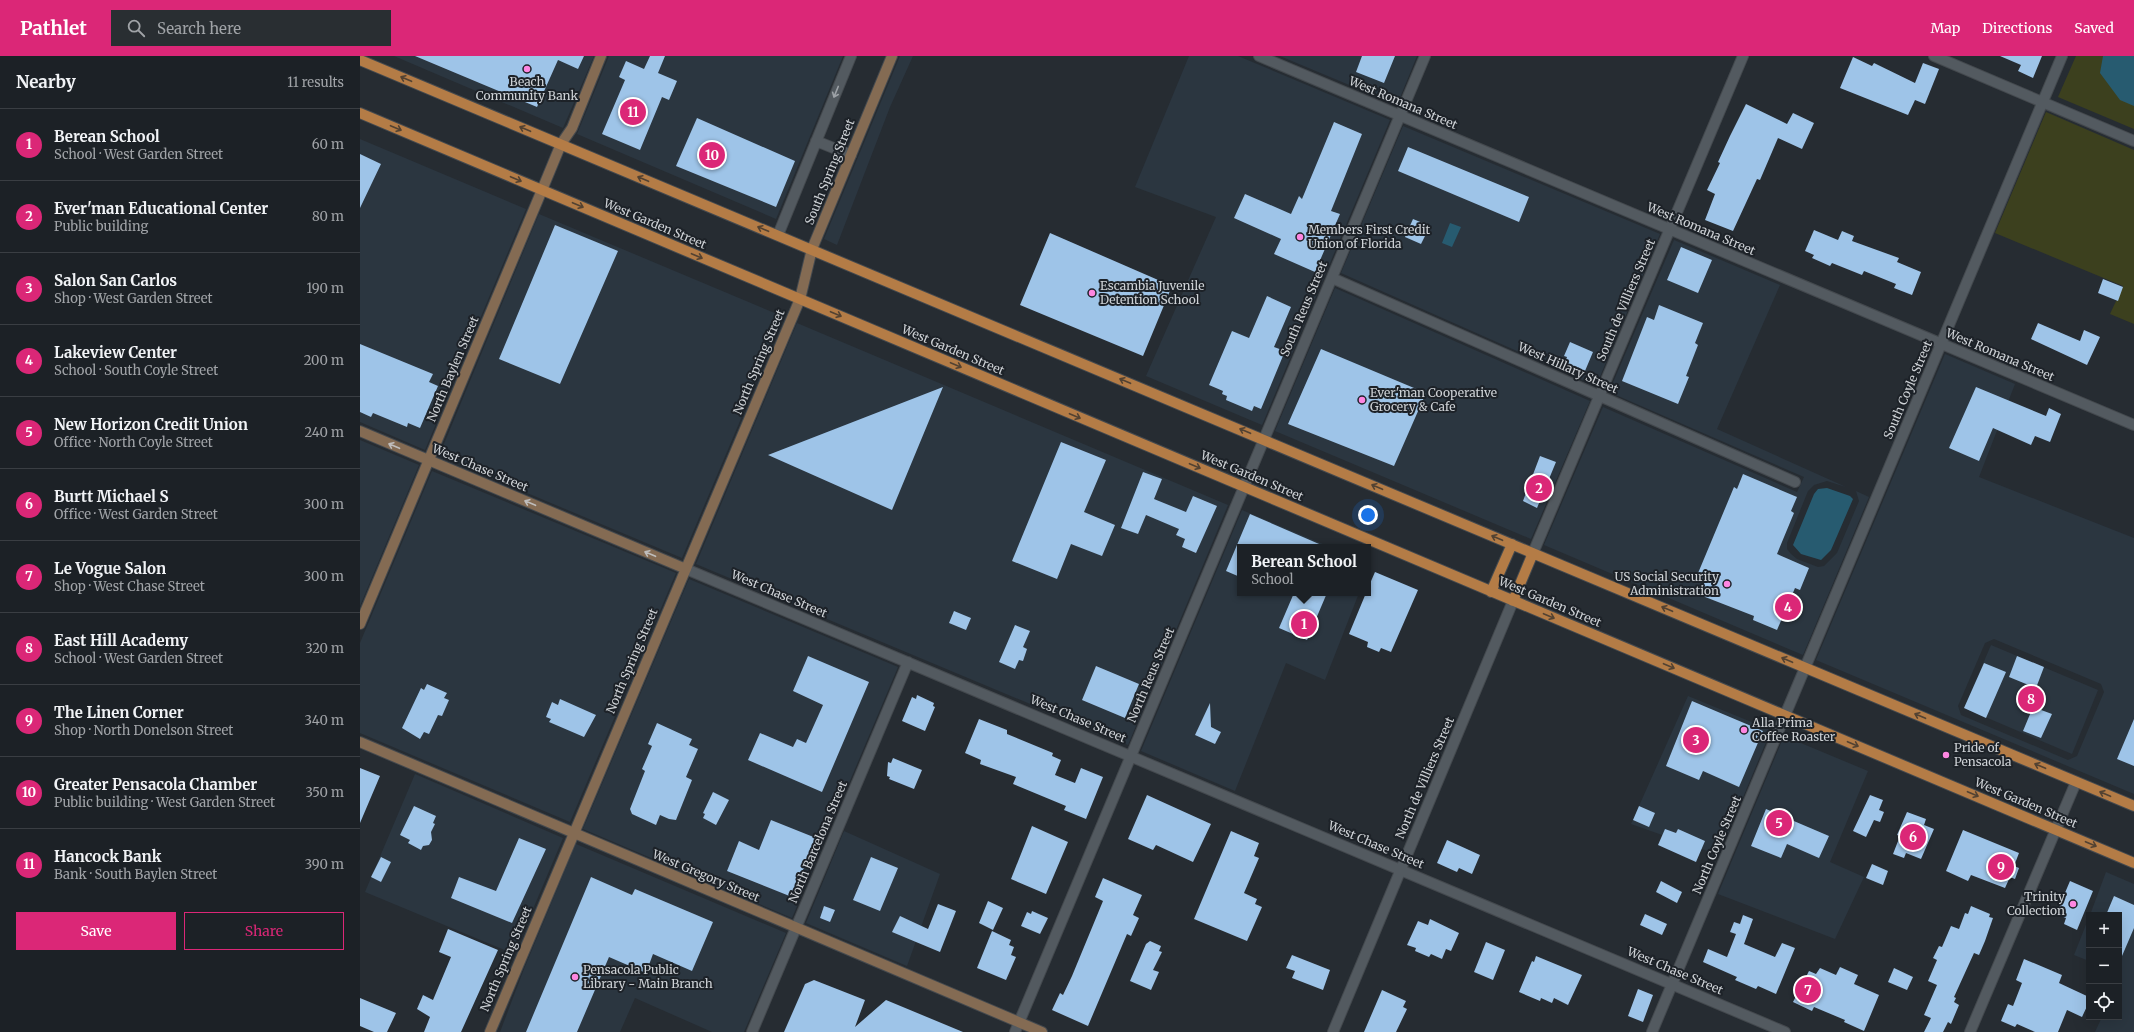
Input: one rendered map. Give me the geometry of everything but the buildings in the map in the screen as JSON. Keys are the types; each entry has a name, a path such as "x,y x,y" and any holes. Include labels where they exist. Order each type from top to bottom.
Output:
{"main road":[{"path":"360,60 2134,806"},
{"name":"West Garden Street","path":"360,113 2134,863"},
{"path":"1491,592 1512,544"},
{"path":"1513,601 1533,553"}],"street":[{"name":"North Baylen Street","path":"360,624 561,144 572,128 601,56"},
{"name":"South Spring Street","path":"778,235 851,56"},
{"name":"South Spring Street","path":"800,299 812,249 892,56"},
{"name":"West Romana Street","path":"1259,56 2134,425"},
{"name":"South Reus Street","path":"1264,439 1425,56"},
{"name":"South de Villiers Street","path":"1533,553 1743,56"},
{"path":"1934,56 2134,141"},
{"name":"South Coyle Street","path":"1805,667 2062,56"},
{"path":"816,141 851,155"},
{"name":"West Hillary Street","path":"1332,278 1794,482"},
{"name":"North Spring Street","path":"490,1032 800,299"},
{"name":"West Chase Street","path":"360,431 1785,1032"},
{"name":"North Reus Street","path":"1015,1032 1264,439"},
{"name":"North de Villiers Street","path":"1333,1032 1513,601"},
{"name":"North Barcelona Street","path":"752,1032 908,662"},
{"name":"North Coyle Street","path":"1652,1032 1805,667"},
{"name":"West Gregory Street","path":"360,742 1042,1032"},
{"path":"1970,1032 2076,782"}],"shaded area":[{"path":"394,56 594,56 563,128"},
{"path":"609,56 843,56 776,219 577,134"},
{"path":"900,56 913,56 890,107 837,245 824,239"},
{"path":"1189,56 1238,56 1390,120 1262,425 1146,376 1216,217 1135,187"},
{"path":"1280,56 1417,56 1397,105"},
{"path":"1403,126 1660,234 1596,386 1341,273"},
{"path":"360,139 526,209 425,450 360,422"},
{"path":"539,214 784,317 682,558 439,456"},
{"path":"1674,240 1780,285 1717,429 1846,487 1827,481 1814,485 1808,491 1787,543 1787,549 1797,559 1818,567 1824,566 1837,553 1859,501 1856,491 1869,497 1803,655 1544,545 1603,407 1797,492 1804,477 1609,392"},
{"path":"1335,288 1590,401 1531,539 1275,431"},
{"path":"797,323 1228,505 1128,745 696,564"},
{"path":"1945,354 2015,384 1979,477 2134,538 2134,794 1816,660","holes":["1994,639 2101,684 2104,692 2077,756 2068,760 1961,715 1958,706 1985,643"]},
{"path":"360,440 419,465 360,606"},
{"path":"432,471 676,573 570,822 360,733 360,643"},
{"path":"1242,510 1323,544 1237,544 1237,596 1358,596 1325,680 1286,663 1235,791 1141,751"},
{"path":"689,579 898,667 792,918 583,829"},
{"path":"1991,645 2098,690 2072,754 1964,708"},
{"path":"1688,696 1771,730 1719,855 1631,824"},
{"path":"1784,736 1868,771 1830,862 1864,877 1835,939 1718,894"},
{"path":"415,774 563,838 514,954 365,892"},
{"path":"844,831 940,874 907,966 806,923"},
{"path":"576,844 786,933 744,1032 712,1032 635,998 620,1032 500,1032 524,969"},
{"path":"2106,872 2134,884 2134,1032 2095,1032 2101,1020 2122,1020 2122,912 2091,912"},
{"path":"2086,925 2086,960 2074,955"}],"green space":[{"path":"2076,56 2134,56 2134,129 2058,97"},
{"path":"2046,112 2134,150 2134,324 2110,314 2123,286 1995,233"}],"water":[{"path":"2103,56 2134,56 2134,106 2120,100 2100,73"},
{"path":"1450,223 1461,227 1452,247 1442,243"},
{"path":"1827,488 1850,496 1853,499 1831,550 1821,560 1801,554 1793,545 1814,494 1818,489"}],"place":[{"name":"Beach Community Bank","path":"527,69"},
{"name":"Hancock Bank","path":"633,112"},
{"name":"Greater Pensacola Chamber","path":"712,155"},
{"name":"Members First Credit Union of Florida","path":"1300,237"},
{"name":"Escambia Juvenile Detention School","path":"1092,293"},
{"name":"Ever'man Cooperative Grocery & Cafe","path":"1362,400"},
{"name":"Ever'man Educational Center","path":"1539,488"},
{"name":"US Social Security Administration","path":"1727,584"},
{"name":"Lakeview Center","path":"1788,607"},
{"name":"Berean School","path":"1304,624"},
{"name":"East Hill Academy","path":"2031,699"},
{"name":"Alla Prima Coffee Roaster","path":"1744,730"},
{"name":"Salon San Carlos","path":"1696,740"},
{"name":"Pride of Pensacola","path":"1946,755"},
{"name":"New Horizon Credit Union","path":"1779,823"},
{"name":"Burtt Michael S","path":"1913,837"},
{"name":"The Linen Corner","path":"2001,867"},
{"name":"Trinity Collection","path":"2073,904"},
{"name":"Pensacola Public Library - Main Branch","path":"575,977"},
{"name":"Le Vogue Salon","path":"1808,990"}]}
